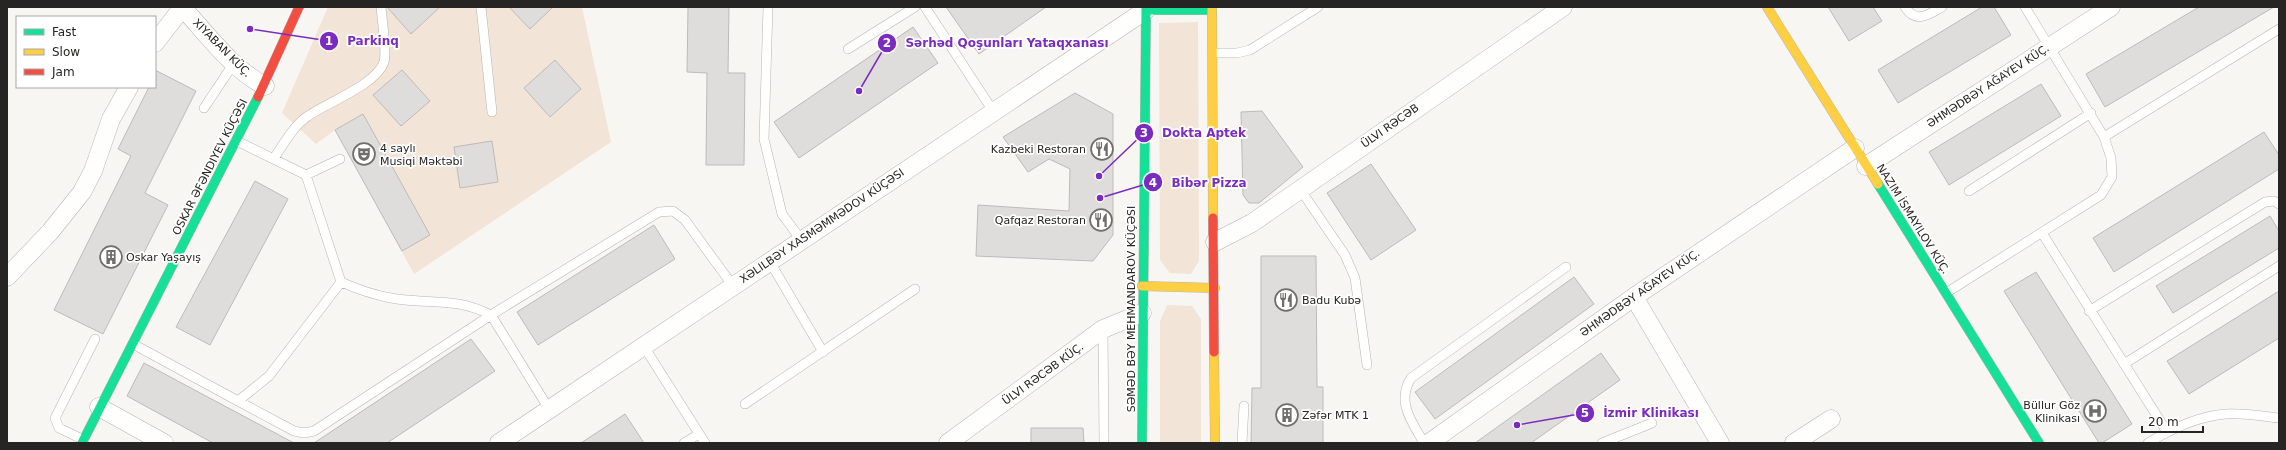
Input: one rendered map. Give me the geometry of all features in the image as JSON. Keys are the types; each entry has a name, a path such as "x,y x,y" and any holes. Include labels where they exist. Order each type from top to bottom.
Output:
{"main road":[{"name":"OSKAR ƏFƏNDIYEV KÜÇƏSI","path":"85,442 99,407 265,86 299,7"},
{"path":"1766,7 2040,443"},
{"path":"1146,9 1212,9 1215,242 1215,443"},
{"name":"SƏMƏD BƏY MEHMANDAROV KÜÇƏSI","path":"1142,443 1142,286 1146,9"},
{"path":"1142,286 1215,288"}],"street":[{"name":"XIYABAN KÜÇ.","path":"182,7 234,63 254,81 265,86"},
{"path":"156,42 182,7"},
{"name":"ÜLVI RƏCƏB","path":"1215,242 1252,223 1563,7"},
{"name":"ƏHMƏDBƏY AĞAYEV KÜÇ.","path":"1866,166 2048,46 2111,7"},
{"name":"XƏLILBƏY XASMƏMMƏDOV KÜÇƏSI","path":"499,443 1146,9"},
{"path":"7,277 50,232 82,192 93,171 111,119 128,88"},
{"name":"ƏHMƏDBƏY AĞAYEV KÜÇ.","path":"1429,443 1634,296 1855,148"},
{"path":"1634,296 1720,443"},
{"name":"ÜLVI RƏCƏB KÜÇ.","path":"956,440 1103,330 1142,313"},
{"path":"99,407 164,443"},
{"path":"1794,443 1831,420"}],"lane":[{"path":"274,158 296,126 307,116 362,85 377,73 384,61 381,7"},
{"path":"481,7 492,112"},
{"path":"768,7 764,139 782,214 802,241"},
{"path":"848,50 916,7"},
{"path":"925,7 993,111"},
{"path":"1213,53 1237,53 1250,50 1318,7"},
{"path":"1905,7 1910,14 1918,18 1925,17 1942,7"},
{"path":"1946,293 2101,195 2112,177 2111,158 2104,137 2091,113 2025,7"},
{"path":"2104,137 2279,29"},
{"path":"204,108 234,63"},
{"path":"1969,191 2091,113"},
{"path":"237,141 306,175 341,282"},
{"path":"306,175 340,159"},
{"path":"1300,189 1345,255 1355,278 1367,365"},
{"path":"2089,311 2265,202 2274,201 2279,204"},
{"path":"132,343 238,401 294,430 304,433 314,431 491,315 659,212 673,211 685,220 733,286"},
{"path":"2042,233 2089,311 2167,432"},
{"path":"770,262 823,352"},
{"path":"2124,364 2279,266"},
{"path":"1424,443 1408,415 1404,399 1404,388 1411,378 1566,267"},
{"path":"238,401 269,376 341,282"},
{"path":"341,282 392,299 456,302 475,307 491,315 549,409"},
{"path":"745,404 915,289"},
{"path":"1103,330 1104,443"},
{"path":"85,442 58,428 55,418 95,339"},
{"path":"643,345 705,443"},
{"path":"1242,443 1244,406"},
{"path":"2148,443 2167,432 2207,416 2228,414 2279,418"},
{"path":"1602,443 1652,423"},
{"path":"684,443 699,434"}],"shaded area":[{"path":"328,7 582,7 611,142 414,274 335,130 316,144 282,113"},
{"path":"1198,22 1199,261 1191,274 1170,273 1160,260 1159,23"},
{"path":"1167,305 1192,306 1201,319 1201,443 1160,443 1160,321"}],"building":[{"path":"387,7 440,7 411,34"},
{"path":"509,7 553,7 530,29"},
{"path":"688,7 729,7 728,73 745,73 744,165 706,165 707,73 687,72"},
{"path":"946,7 1046,7 979,54"},
{"path":"1828,7 1873,7 1882,21 1849,41"},
{"path":"1982,7 1994,7 2011,35 1898,103 1878,70"},
{"path":"2199,7 2274,7 2105,107 2086,74"},
{"path":"913,27 938,63 799,158 774,122"},
{"path":"555,60 581,89 550,117 524,88"},
{"path":"402,70 430,101 401,126 373,95"},
{"name":"Oskar Yaşayış","path":"156,71 196,91 145,193 168,205 103,334 54,310 131,156 118,149 148,88 156,88"},
{"path":"2041,84 2061,116 1949,185 1929,152"},
{"path":"1075,93 1113,114 1113,235 1093,261 976,256 978,205 1069,211 1070,169 1049,159 1028,172 1003,137"},
{"path":"1262,111 1303,167 1259,203 1249,203 1243,195 1241,112"},
{"path":"363,114 430,235 402,251 335,130"},
{"path":"2264,132 2279,155 2279,169 2114,272 2093,238"},
{"path":"492,141 498,182 460,188 454,147"},
{"path":"1371,164 1416,230 1371,260 1327,193"},
{"path":"255,181 288,199 210,345 176,327"},
{"path":"2270,216 2279,231 2279,248 2173,313 2156,286"},
{"path":"654,225 675,259 538,345 517,312"},
{"path":"1261,256 1316,256 1317,387 1323,387 1323,443 1251,443 1252,388 1261,388"},
{"path":"2036,272 2132,424 2102,443 2099,443 2004,291"},
{"path":"1574,277 1594,304 1435,419 1415,392"},
{"path":"2279,291 2279,338 2189,394 2167,361"},
{"path":"471,339 495,371 387,443 314,443"},
{"path":"1601,353 1620,380 1531,443 1475,443"},
{"path":"144,363 294,443 213,443 127,396"},
{"path":"625,414 644,443 581,443"},
{"path":"1031,428 1083,428 1084,443 1031,443"}],"traffic: fast":[{"path":"1142,443 1146,7"},
{"path":"1146,10 1212,10"},
{"path":"82,443 258,97"},
{"path":"1878,184 2039,443"}],"traffic: slow":[{"path":"1212,7 1213,218"},
{"path":"1767,7 1878,184"},
{"path":"1142,286 1215,288"},
{"path":"1214,352 1215,443"}],"traffic: jam":[{"path":"258,97 299,7"},
{"path":"1213,218 1214,352"}],"place":[{"name":"Parkinq","path":"250,29"},
{"name":"Sərhəd Qoşunları Yataqxanası","path":"859,91"},
{"name":"Kazbeki Restoran","path":"1102,149"},
{"name":"4 saylı Musiqi Məktəbi","path":"364,154"},
{"name":"Dokta Aptek","path":"1099,176"},
{"name":"Bibər Pizza","path":"1100,198"},
{"name":"Qafqaz Restoran","path":"1101,220"},
{"name":"Oskar Yaşayış","path":"111,257"},
{"name":"Badu Kubə","path":"1286,300"},
{"name":"Büllur Göz Klinikası","path":"2095,411"},
{"name":"Zəfər MTK 1","path":"1287,415"},
{"name":"İzmir Klinikası","path":"1517,425"}]}
